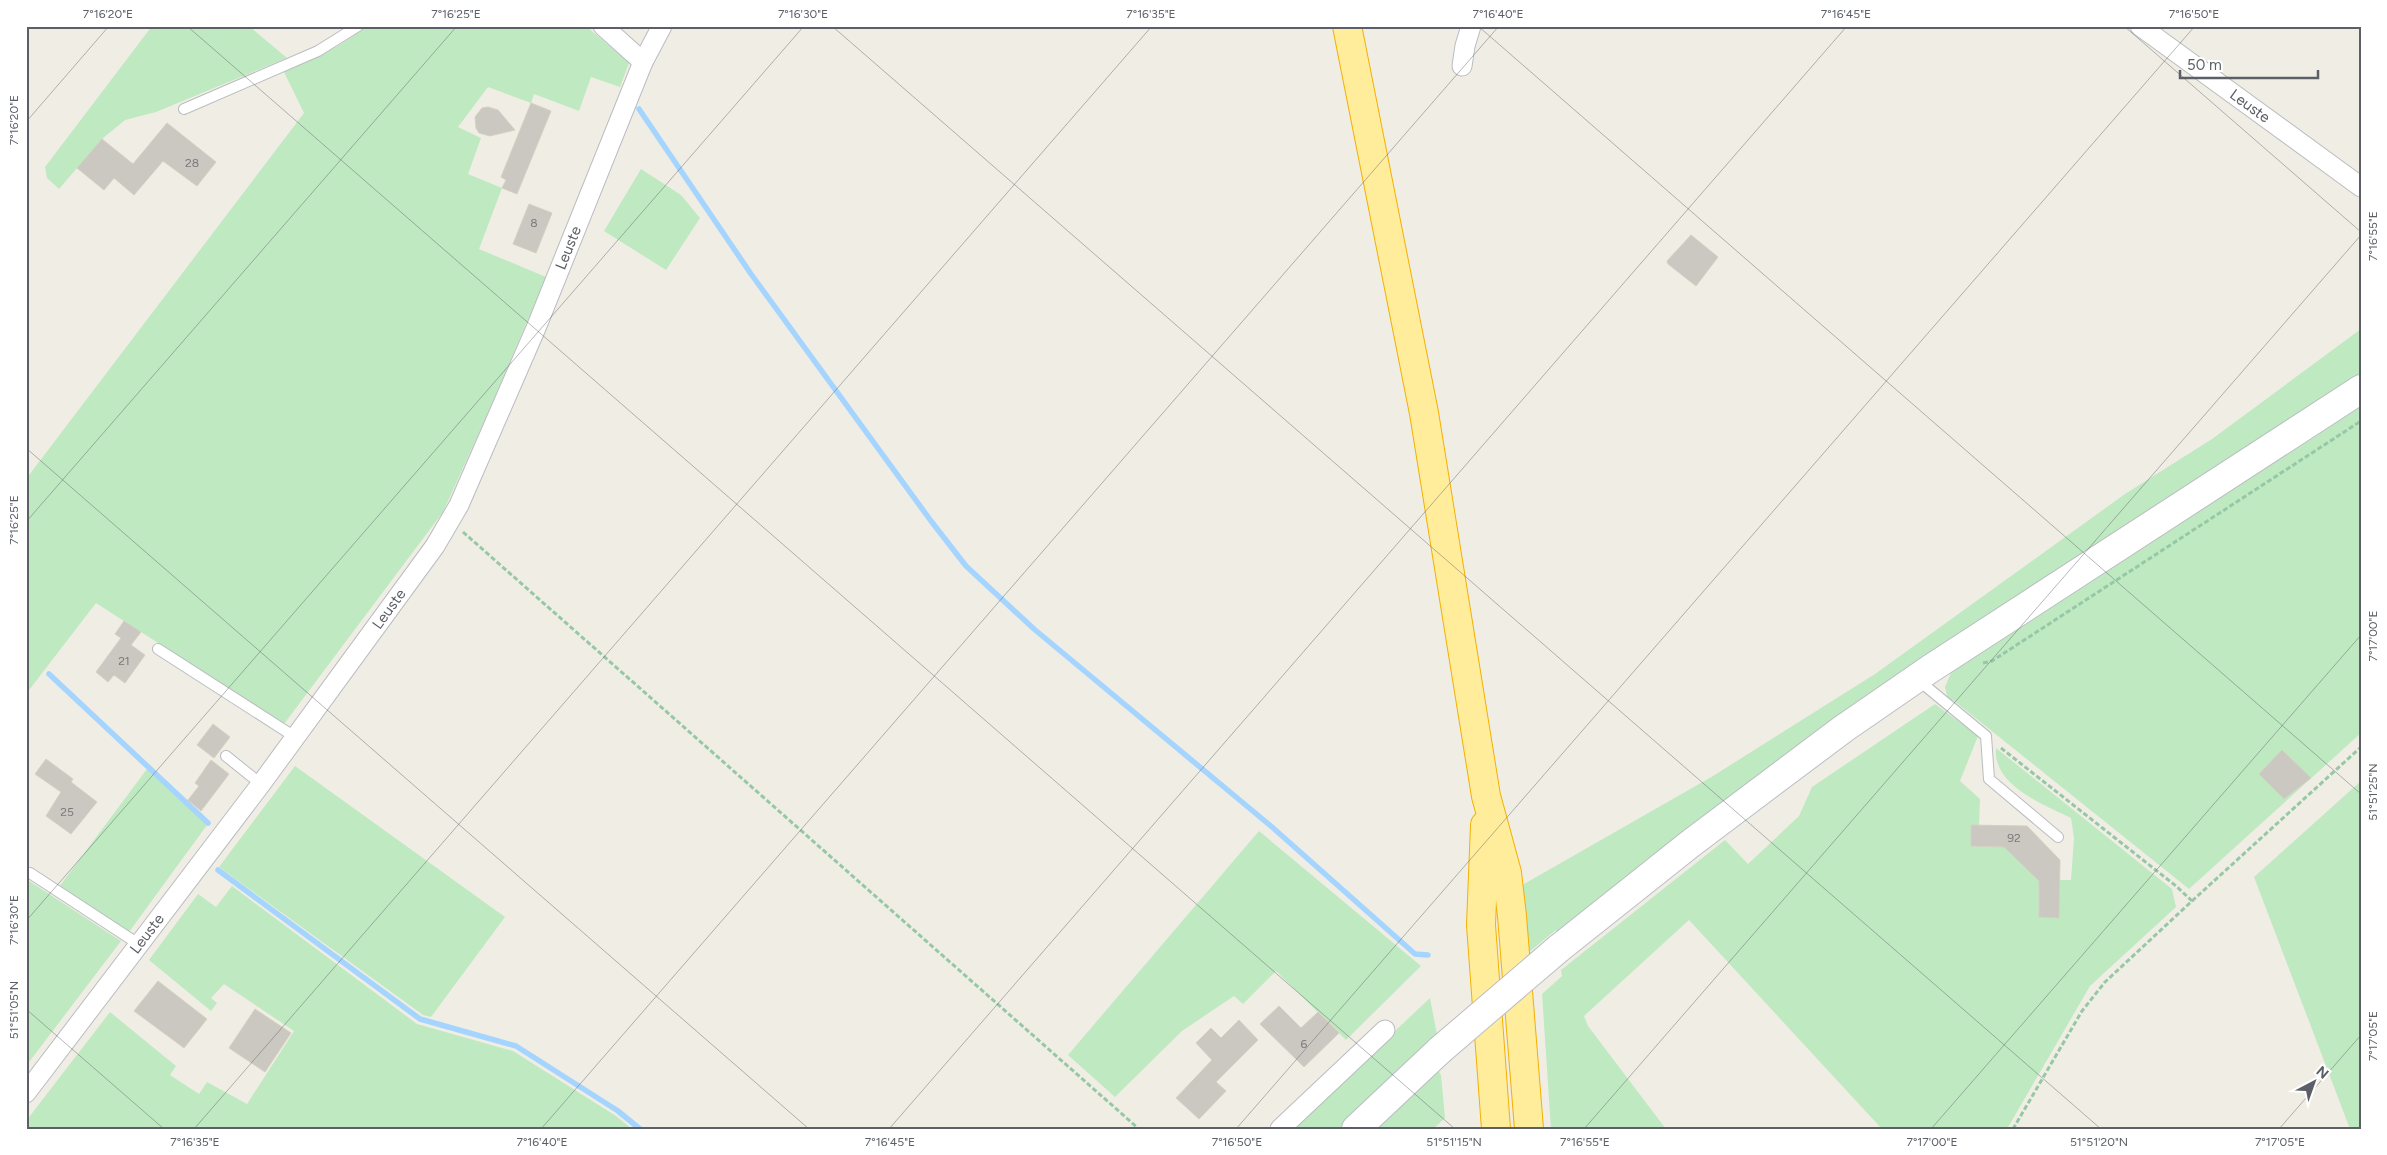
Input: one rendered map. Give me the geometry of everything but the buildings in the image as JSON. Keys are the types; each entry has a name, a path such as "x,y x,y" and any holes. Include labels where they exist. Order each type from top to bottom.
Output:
{"highway":[{"path":"1347,26 1424,413 1486,796 1507,873 1529,1129"},
{"path":"1486,796 1481,925 1496,1129"}],"main road":[{"path":"1356,1129 1440,1050 1558,949 1751,797 1916,679 2361,389"}],"street":[{"path":"604,26 644,62"},
{"name":"Leuste","path":"26,1093 261,784 435,546 459,505 536,328 644,62 662,26"},
{"path":"1462,66 1471,26"},
{"name":"Leuste","path":"2140,26 2361,187"},
{"path":"1280,1129 1385,1030"}],"lane":[{"path":"184,109 318,51 358,26"},
{"path":"158,649 295,737"},
{"path":"1916,679 1986,736 1989,779 2058,837"},
{"path":"226,756 261,784"},
{"path":"30,873 140,945"}],"path":[{"path":"1974,666 1992,660 2361,421"},
{"path":"450,520 1139,1129"},
{"path":"1986,736 2176,886 2192,901"},
{"path":"2013,1129 2082,1011 2126,960 2361,746"}],"green space":[{"path":"152,26 249,26 287,58 156,112 125,120 102,139 59,189 47,178 45,167"},
{"path":"365,26 586,26 629,63 620,87 591,77 579,111 534,94 531,103 488,87 458,127 481,138 468,174 502,188 479,249 546,277 443,512 284,724 96,603 26,694 26,479 304,113 283,70 336,47"},
{"path":"641,169 681,195 700,218 666,270 604,231"},
{"path":"2361,329 2361,377 1557,935 1556,930 1524,956 1517,888 1713,776 1875,674 2125,494 2212,439"},
{"path":"2361,400 2361,733 2189,889 1953,700 1948,701 1945,687 1955,663"},
{"path":"1935,704 1978,736 1960,781 1980,799 1979,826 1971,825 1971,846 2004,847 2039,881 2039,917 2059,917 2060,880 2071,880 2074,838 2071,818 2034,800 2011,783 2002,773 1997,761 1996,748 2172,889 2176,907 2090,986 2007,1129 1882,1129 1689,920 1584,1016 1588,1026 1666,1129 1551,1129 1542,994 1562,976 1561,970 1725,840 1748,864 1799,816 1812,787"},
{"path":"295,766 505,917 431,1017 423,1015 219,867"},
{"path":"147,769 207,825 129,932 59,887"},
{"path":"2361,781 2361,1129 2350,1129 2254,877"},
{"path":"1259,831 1421,966 1346,1040 1276,971 1243,1004 1234,996 1182,1031 1115,1097 1068,1055"},
{"path":"26,879 121,941 26,1066"},
{"path":"232,886 417,1024 513,1051 616,1116 632,1129 26,1129 26,1121 110,1012 176,1066 170,1075 199,1094 207,1082 247,1104 294,1031 224,984 211,998 217,1003 211,1011 149,960 198,894 216,907"},
{"path":"1430,998 1437,1035 1339,1129 1291,1129"},
{"path":"1436,1067 1441,1075 1445,1118 1433,1129 1369,1129"}],"waterway":[{"path":"639,109 751,274 931,521 966,566 1034,629 1272,827 1415,954 1428,955"},
{"path":"49,674 208,823"},
{"path":"218,870 420,1019 516,1046 618,1111 640,1129"}]}
